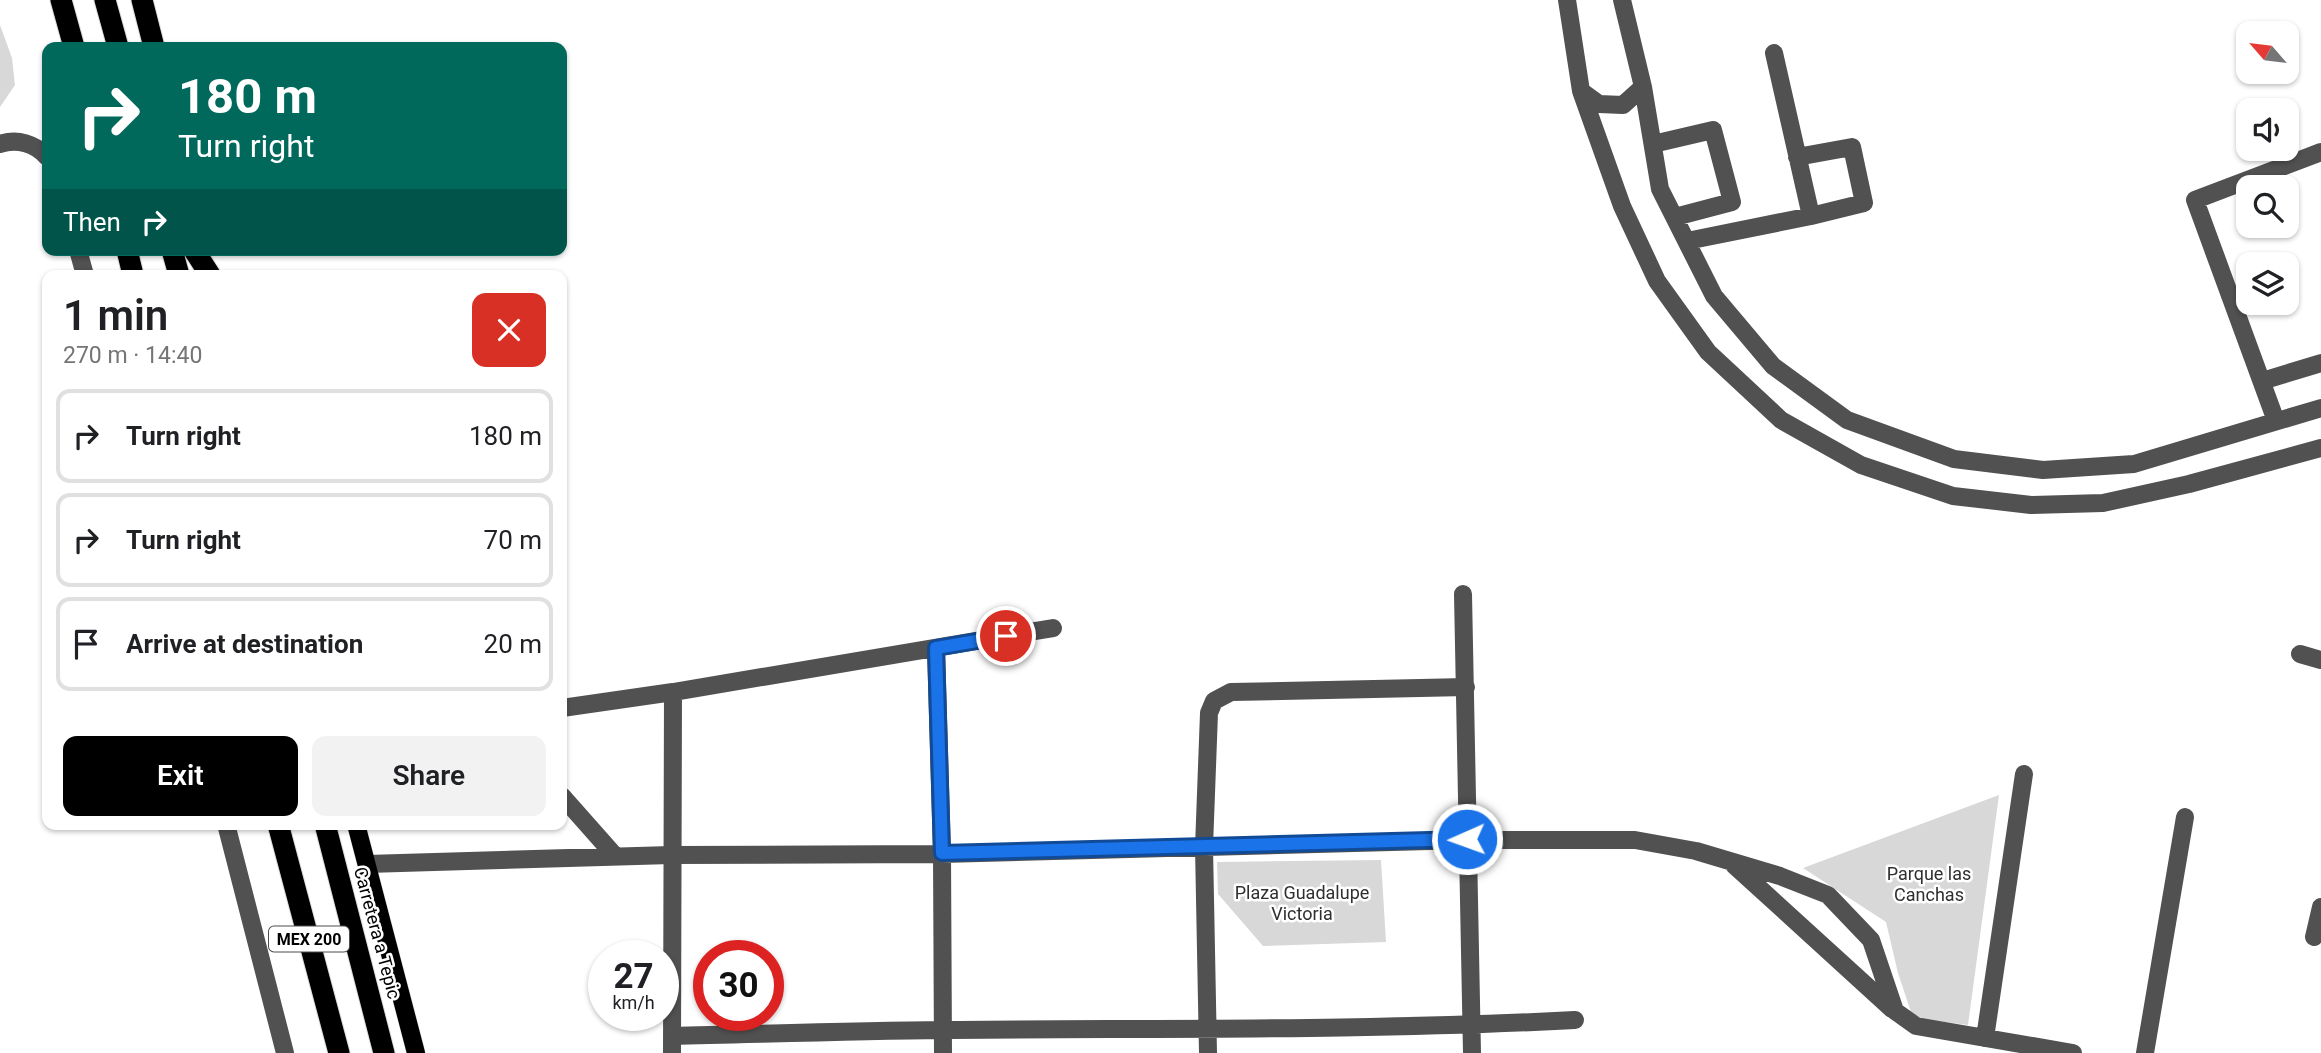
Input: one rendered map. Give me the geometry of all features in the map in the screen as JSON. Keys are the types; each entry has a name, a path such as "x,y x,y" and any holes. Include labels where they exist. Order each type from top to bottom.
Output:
{"highway":[{"path":"61,0 73,42"},
{"path":"106,0 117,42"},
{"path":"142,0 154,42"},
{"name":"MEX 200","path":"280,830 336,1047"},
{"name":"Carretera a Tepic","path":"326,830 384,1053"},
{"path":"332,830 338,876"}],"main road":[{"path":"358,830 416,1053"}],"street":[{"path":"1567,0 1581,91 1622,206 1657,281 1708,352 1781,420 1861,465 1953,496 2031,505 2103,503 2189,484 2321,448"},
{"path":"1622,0 1643,87 1660,188 1714,296 1773,366 1847,420 1954,459 2043,470 2134,464 2321,408"},
{"path":"1774,53 1811,216"},
{"path":"1581,91 1599,103 1623,104 1643,87"},
{"path":"1653,144 1713,130 1732,202 1675,217"},
{"path":"0,144 9,141 38,147 42,151"},
{"path":"1687,242 1864,203 1852,147 1797,157"},
{"path":"2276,421 2195,200 2321,152"},
{"path":"2262,381 2321,363"},
{"path":"1463,594 1472,1053"},
{"path":"567,707 1054,628"},
{"path":"936,648 942,853 943,1053"},
{"path":"2300,654 2321,660"},
{"path":"1208,1053 1204,847 1209,713 1214,701 1231,692 1466,687"},
{"path":"673,692 672,1044 942,1030 1209,1030 1472,1025 1574,1020"},
{"path":"1985,1038 2024,774"},
{"path":"567,802 616,857"},
{"path":"2146,1053 2185,817"},
{"path":"228,830 285,1053"},
{"path":"367,864 1467,839 1636,840 1696,851 1780,876 1828,895 1871,940 1895,1011"},
{"path":"1729,861 1895,1011 1916,1026 2073,1053"},
{"path":"2314,937 2321,907"}],"green space":[{"path":"0,25 12,58 15,85 0,107"},
{"name":"Parque las Canchas","path":"1999,795 1968,1025 1913,1018 1898,973 1886,922 1803,868"},
{"name":"Plaza Guadalupe Victoria","path":"1381,860 1386,942 1263,946 1218,894 1217,862"}],"route":[{"path":"1006,636 936,648 942,853 1467,839"}]}
